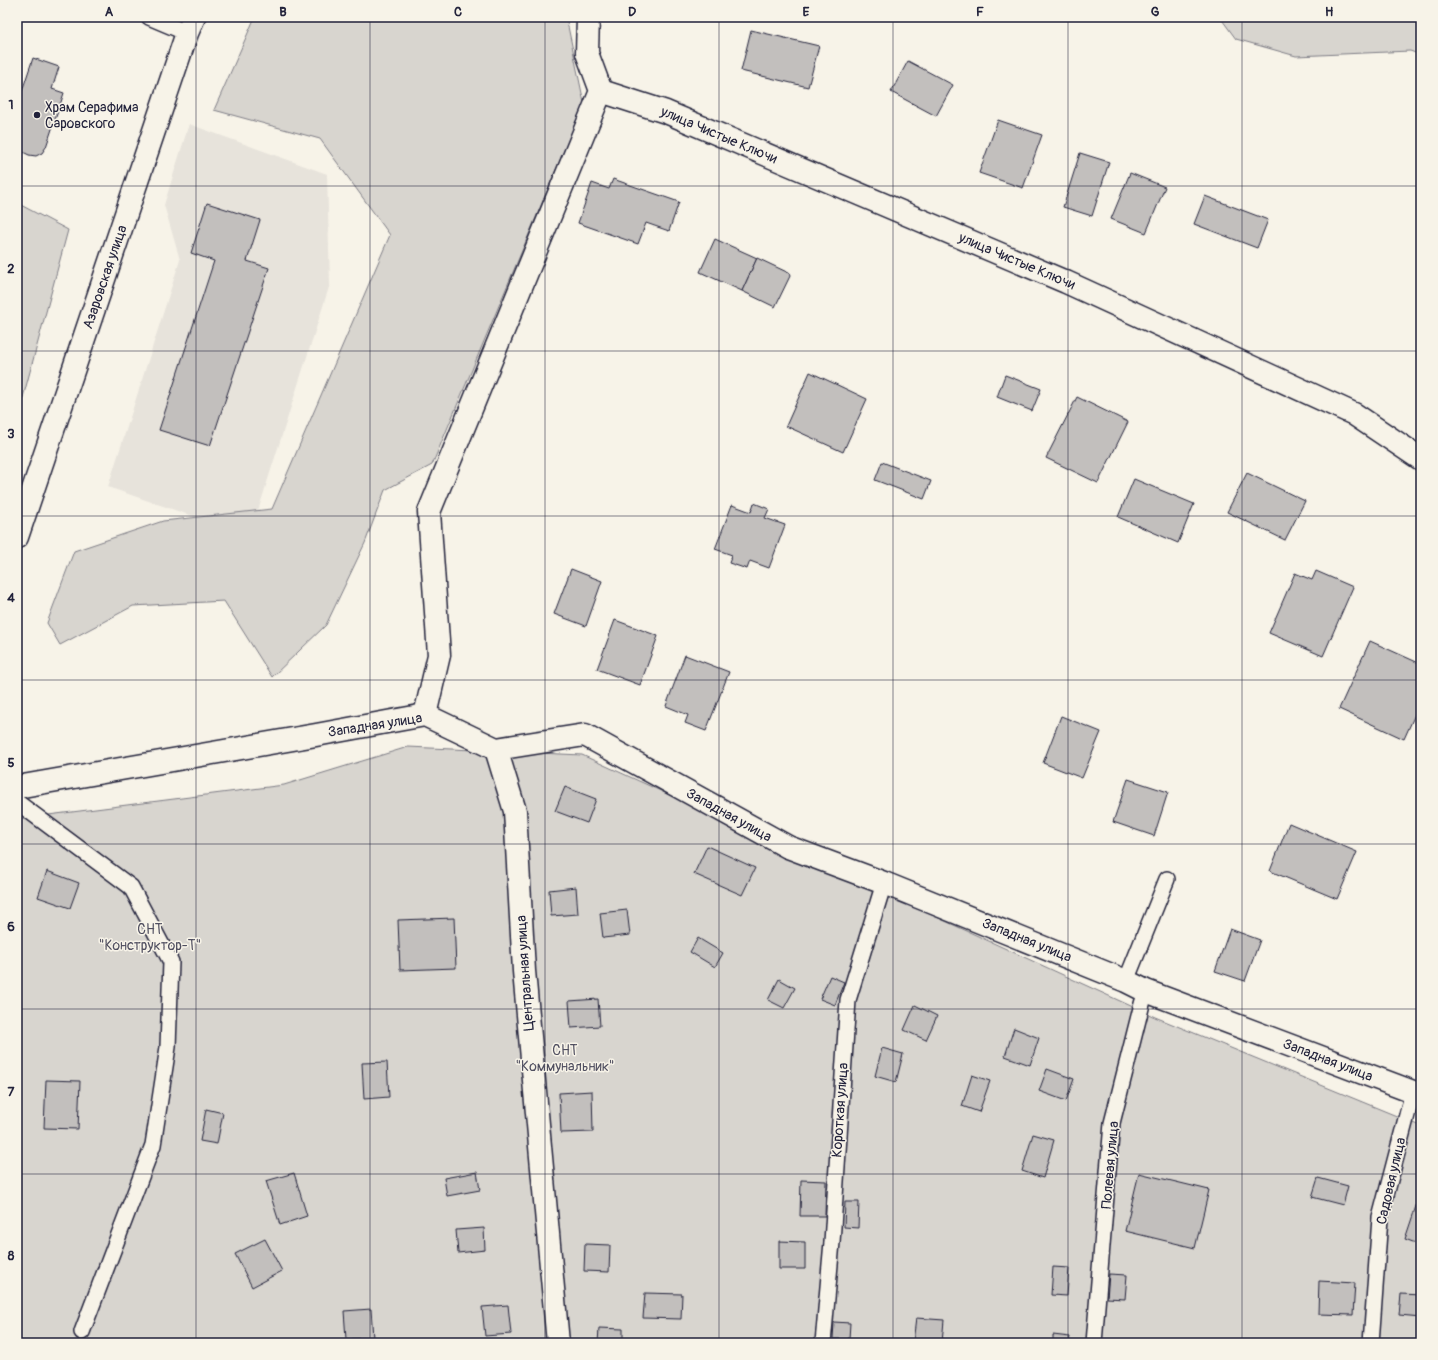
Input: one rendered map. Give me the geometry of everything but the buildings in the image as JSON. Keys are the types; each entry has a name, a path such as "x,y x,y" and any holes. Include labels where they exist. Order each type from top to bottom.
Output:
{"street":[{"path":"425,714 439,655 429,512 601,91 587,53 588,17"},
{"name":"Азаровская улица","path":"17,537 190,25"},
{"name":"улица Чистые Ключи","path":"601,91 666,112 1066,282 1354,414 1421,459"},
{"name":"Западная улица","path":"17,787 316,735 425,714 496,749 585,735 788,847 884,883 1126,981 1146,992 1417,1094"},
{"name":"Центральная улица","path":"496,749 515,810 524,971 558,1343"}],"lane":[{"path":"149,17 190,25"},
{"path":"17,802 131,887 171,962 168,1047 153,1145 82,1332"},
{"path":"1126,981 1167,879"},
{"name":"Короткая улица","path":"823,1343 832,1242 848,1000 884,883"},
{"name":"Полевая улица","path":"1094,1343 1112,1123 1146,992"},
{"name":"Садовая улица","path":"1371,1343 1380,1218 1417,1094"}],"shaded area":[{"path":"189,124 327,174 330,284 250,536 108,487 180,260 164,205"}],"green space":[{"path":"255,17 566,17 584,103 432,465 385,490 365,543 326,625 272,677 224,601 133,606 60,645 47,623 74,551 163,521 272,509 390,235 320,139 214,110"},
{"path":"1220,17 1421,17 1421,55 1410,51 1296,56 1236,39"},
{"path":"17,203 68,230 17,420"},
{"name":"СНТ \"Коммунальник\"","path":"408,747 582,755 1155,1017 1421,1126 1421,1343 17,1343 17,819 284,785"}],"place":[{"name":"Храм Серафима Саровского","path":"37,115"}],"park label":[{"name":"СНТ \"Конструктор-Т\"","path":"150,938"}]}
